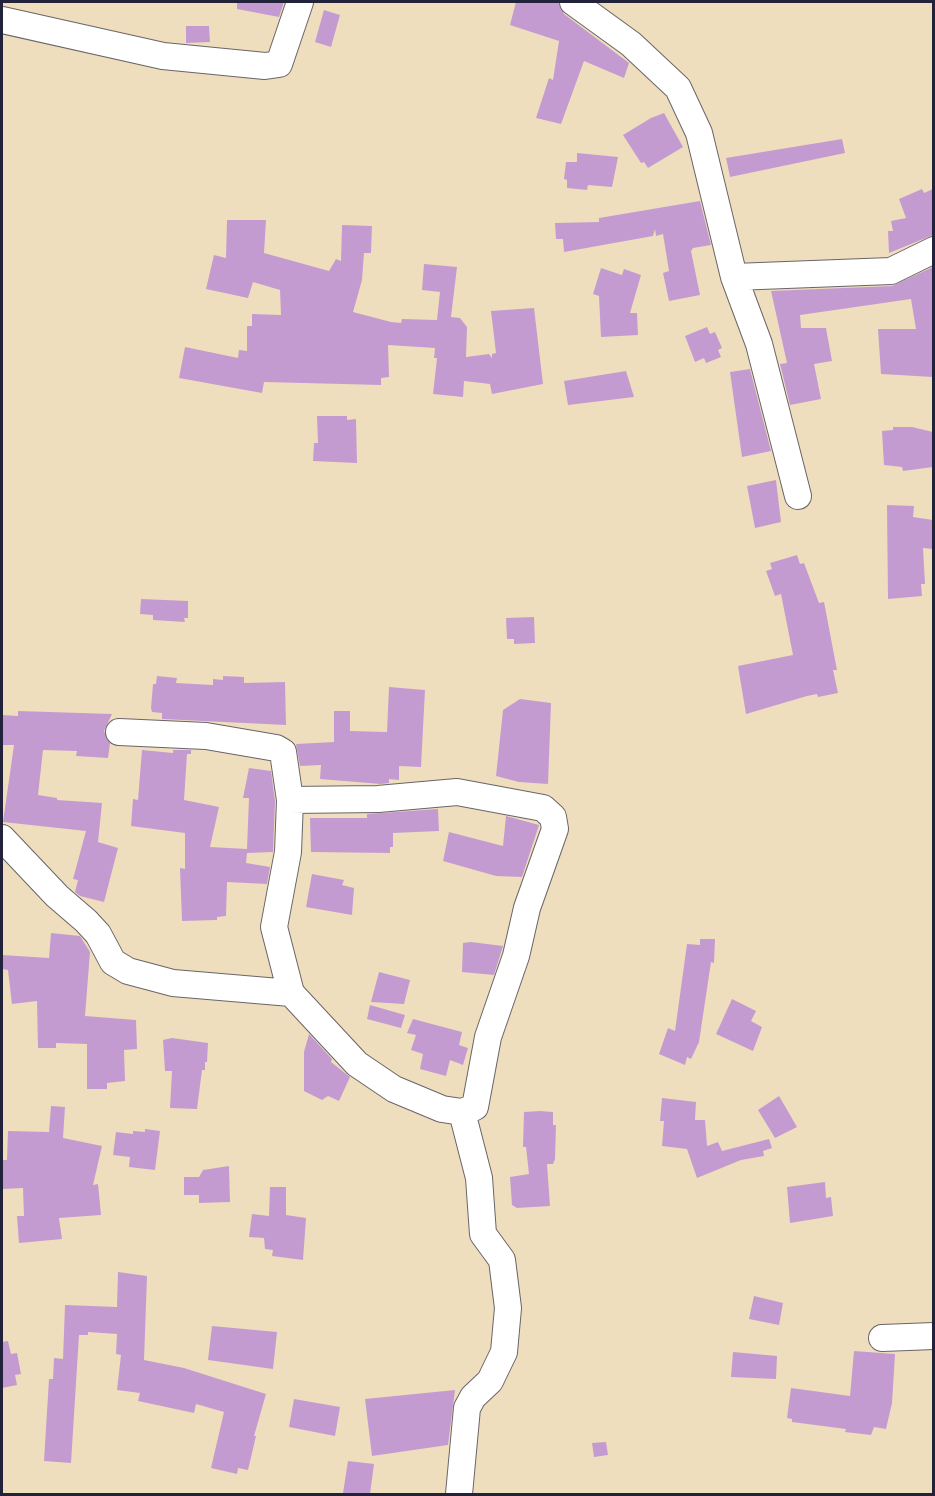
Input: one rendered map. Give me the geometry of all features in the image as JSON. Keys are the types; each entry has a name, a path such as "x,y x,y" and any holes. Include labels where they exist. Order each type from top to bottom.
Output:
{"street":[{"path":"2,20 163,56 265,66 279,64 300,2"},
{"path":"573,2 631,44 678,88 699,133 734,277 759,344 798,496"},
{"path":"734,277 891,272 933,250"},
{"path":"119,732 179,732 276,748 283,752 290,800 288,852 274,927 291,993 357,1064 394,1089 442,1109 462,1112 476,1107 488,1037 516,956 527,908 555,829 553,817 543,808 457,792 378,799 290,800"},
{"path":"2,838 57,897 98,934 113,962 128,971 173,983 291,993"},
{"path":"459,1494 467,1408 473,1396 490,1380 504,1352 508,1308 502,1260 483,1234 480,1178 462,1112"},
{"path":"882,1338 933,1336"}],"building":[{"path":"237,2 284,2 279,17 237,9"},
{"path":"516,2 558,2 564,14 629,63 624,78 584,61 561,124 536,118 549,78 553,80 559,41 510,25"},
{"path":"324,10 340,15 331,47 315,42"},
{"path":"186,26 209,26 210,42 186,43"},
{"path":"664,113 683,147 648,168 644,162 641,163 623,135"},
{"path":"842,139 845,153 730,177 726,158"},
{"path":"577,153 618,157 612,187 588,185 587,190 567,188 567,180 564,179 566,162 577,162"},
{"path":"922,189 924,193 933,189 933,235 889,253 888,231 893,231 891,221 906,218 899,199"},
{"path":"700,201 711,245 693,248 691,251 700,295 669,301 663,273 669,271 663,234 656,236 655,229 653,236 564,252 563,239 556,239 555,223 599,222 599,218"},
{"path":"227,220 266,220 264,253 329,271 336,259 341,261 342,225 372,226 371,253 364,253 362,280 353,312 391,322 401,323 402,319 437,320 440,292 422,290 424,264 457,267 451,317 460,318 467,327 466,357 489,354 492,358 492,354 496,353 491,311 534,308 543,384 492,394 490,384 464,381 463,397 433,394 437,358 434,358 435,348 388,345 389,377 381,378 381,385 264,382 262,393 179,378 185,347 238,358 239,350 247,351 247,326 252,326 252,314 281,315 280,290 253,282 248,298 206,289 214,255 226,258"},
{"path":"933,267 933,377 881,374 878,329 916,329 911,299 800,315 801,328 826,328 832,361 814,364 821,399 790,405 780,364 787,363 771,291 892,286"},
{"path":"601,268 622,275 624,269 641,275 630,313 637,313 638,335 601,337 599,296 593,294"},
{"path":"707,327 710,334 715,332 722,348 718,350 721,357 706,363 704,358 695,362 685,336"},
{"path":"750,369 771,451 742,457 730,372"},
{"path":"626,371 634,397 568,405 564,381"},
{"path":"317,416 347,416 347,420 356,419 357,463 313,461 314,443 318,443"},
{"path":"893,427 912,427 933,432 933,467 903,471 902,467 884,465 882,431 893,430"},
{"path":"776,480 781,522 755,528 747,486"},
{"path":"887,505 914,506 913,517 933,520 933,549 923,548 925,584 921,584 922,596 888,599"},
{"path":"797,555 800,564 804,563 819,603 824,602 837,670 833,670 838,693 818,697 817,694 807,696 746,714 738,666 793,655 781,594 775,596 766,571 772,569 770,563"},
{"path":"141,599 188,601 188,618 184,618 185,622 153,620 153,615 140,614"},
{"path":"534,617 535,643 514,644 514,639 507,639 506,618"},
{"path":"157,676 177,678 176,683 213,685 213,679 223,680 223,676 244,677 244,683 285,682 286,725 162,719 162,713 152,712 151,708 153,684 156,684"},
{"path":"389,687 425,690 421,767 399,766 399,780 389,779 389,783 381,784 320,779 321,765 300,766 296,744 334,742 334,711 350,711 350,731 387,732"},
{"path":"520,699 551,703 548,784 519,782 496,776 503,710"},
{"path":"18,711 112,714 104,731 110,743 108,758 76,756 77,751 43,750 38,795 57,798 57,800 102,803 98,842 118,848 104,902 80,896 75,892 78,880 73,879 86,831 3,822 14,745 2,745 2,715 18,716"},
{"path":"142,750 173,753 173,750 191,750 191,754 187,754 184,800 219,807 210,847 247,849 249,798 243,798 249,768 271,771 275,801 273,852 247,853 246,863 270,867 267,884 227,882 226,916 217,917 217,920 182,921 180,868 185,869 185,833 131,826 133,799 138,800"},
{"path":"438,809 439,831 393,833 393,847 390,847 390,853 311,852 310,818 367,818 367,814"},
{"path":"506,816 539,825 522,877 496,876 443,861 449,832 503,846"},
{"path":"312,874 344,880 342,885 354,888 352,915 306,907"},
{"path":"51,933 80,936 90,952 85,1016 136,1020 137,1049 124,1050 125,1081 107,1083 107,1089 87,1089 87,1044 56,1043 56,1048 38,1048 37,1001 12,1004 8,970 2,969 2,955 49,958"},
{"path":"700,939 715,939 714,963 711,962 699,1042 691,1059 687,1057 685,1065 659,1054 668,1028 675,1031 687,944 700,945"},
{"path":"463,943 503,946 494,975 462,972"},
{"path":"379,972 410,980 404,1004 371,1002"},
{"path":"732,999 756,1011 751,1021 762,1027 753,1051 716,1034"},
{"path":"370,1005 405,1015 401,1028 367,1019"},
{"path":"413,1019 462,1032 459,1045 468,1048 463,1065 450,1060 446,1076 420,1069 423,1054 411,1050 416,1035 407,1033"},
{"path":"309,1034 332,1059 331,1062 350,1077 339,1101 328,1096 322,1100 304,1091 304,1052"},
{"path":"172,1038 208,1043 207,1062 205,1062 205,1070 202,1070 197,1109 170,1108 172,1071 165,1071 163,1040"},
{"path":"779,1096 797,1127 775,1138 758,1110"},
{"path":"662,1098 696,1102 695,1120 705,1120 707,1146 718,1142 722,1151 769,1139 772,1148 763,1151 764,1156 741,1160 697,1178 687,1149 662,1146 664,1121 660,1121"},
{"path":"51,1106 65,1107 63,1138 102,1146 93,1185 98,1184 101,1215 59,1218 62,1239 19,1243 17,1216 24,1216 23,1188 2,1189 2,1160 7,1160 8,1131 49,1132"},
{"path":"524,1112 553,1112 553,1125 556,1125 555,1159 553,1164 547,1164 550,1206 517,1208 512,1205 510,1177 529,1174 526,1147 523,1147"},
{"path":"145,1129 160,1131 155,1170 129,1167 130,1157 113,1155 116,1132 133,1134 133,1131 145,1132"},
{"path":"229,1166 230,1202 199,1203 199,1195 184,1195 184,1177 199,1177 203,1170"},
{"path":"825,1182 826,1198 831,1197 833,1216 790,1223 787,1187"},
{"path":"270,1187 286,1187 286,1215 306,1218 303,1260 272,1256 273,1250 265,1249 264,1238 249,1237 252,1214 269,1216"},
{"path":"118,1272 147,1276 144,1360 184,1368 266,1394 254,1436 256,1436 248,1470 238,1468 237,1474 211,1468 224,1412 196,1404 194,1413 138,1401 140,1393 117,1390 121,1355 116,1354 117,1334 88,1332 88,1335 79,1335 71,1463 44,1461 49,1379 53,1379 54,1358 63,1359 65,1305 117,1307"},
{"path":"754,1296 783,1303 779,1325 749,1319"},
{"path":"212,1326 277,1332 273,1369 208,1360"},
{"path":"8,1341 11,1354 17,1353 21,1374 15,1375 17,1385 2,1388 2,1342"},
{"path":"854,1351 895,1354 892,1403 886,1429 874,1427 871,1435 845,1432 846,1429 792,1422 792,1419 787,1418 791,1388 850,1396"},
{"path":"733,1352 777,1356 776,1379 731,1377"},
{"path":"455,1390 448,1445 372,1456 365,1399"},
{"path":"294,1399 340,1407 335,1436 289,1427"},
{"path":"606,1442 608,1455 594,1457 592,1443"},
{"path":"348,1461 374,1464 370,1494 343,1493"}]}
